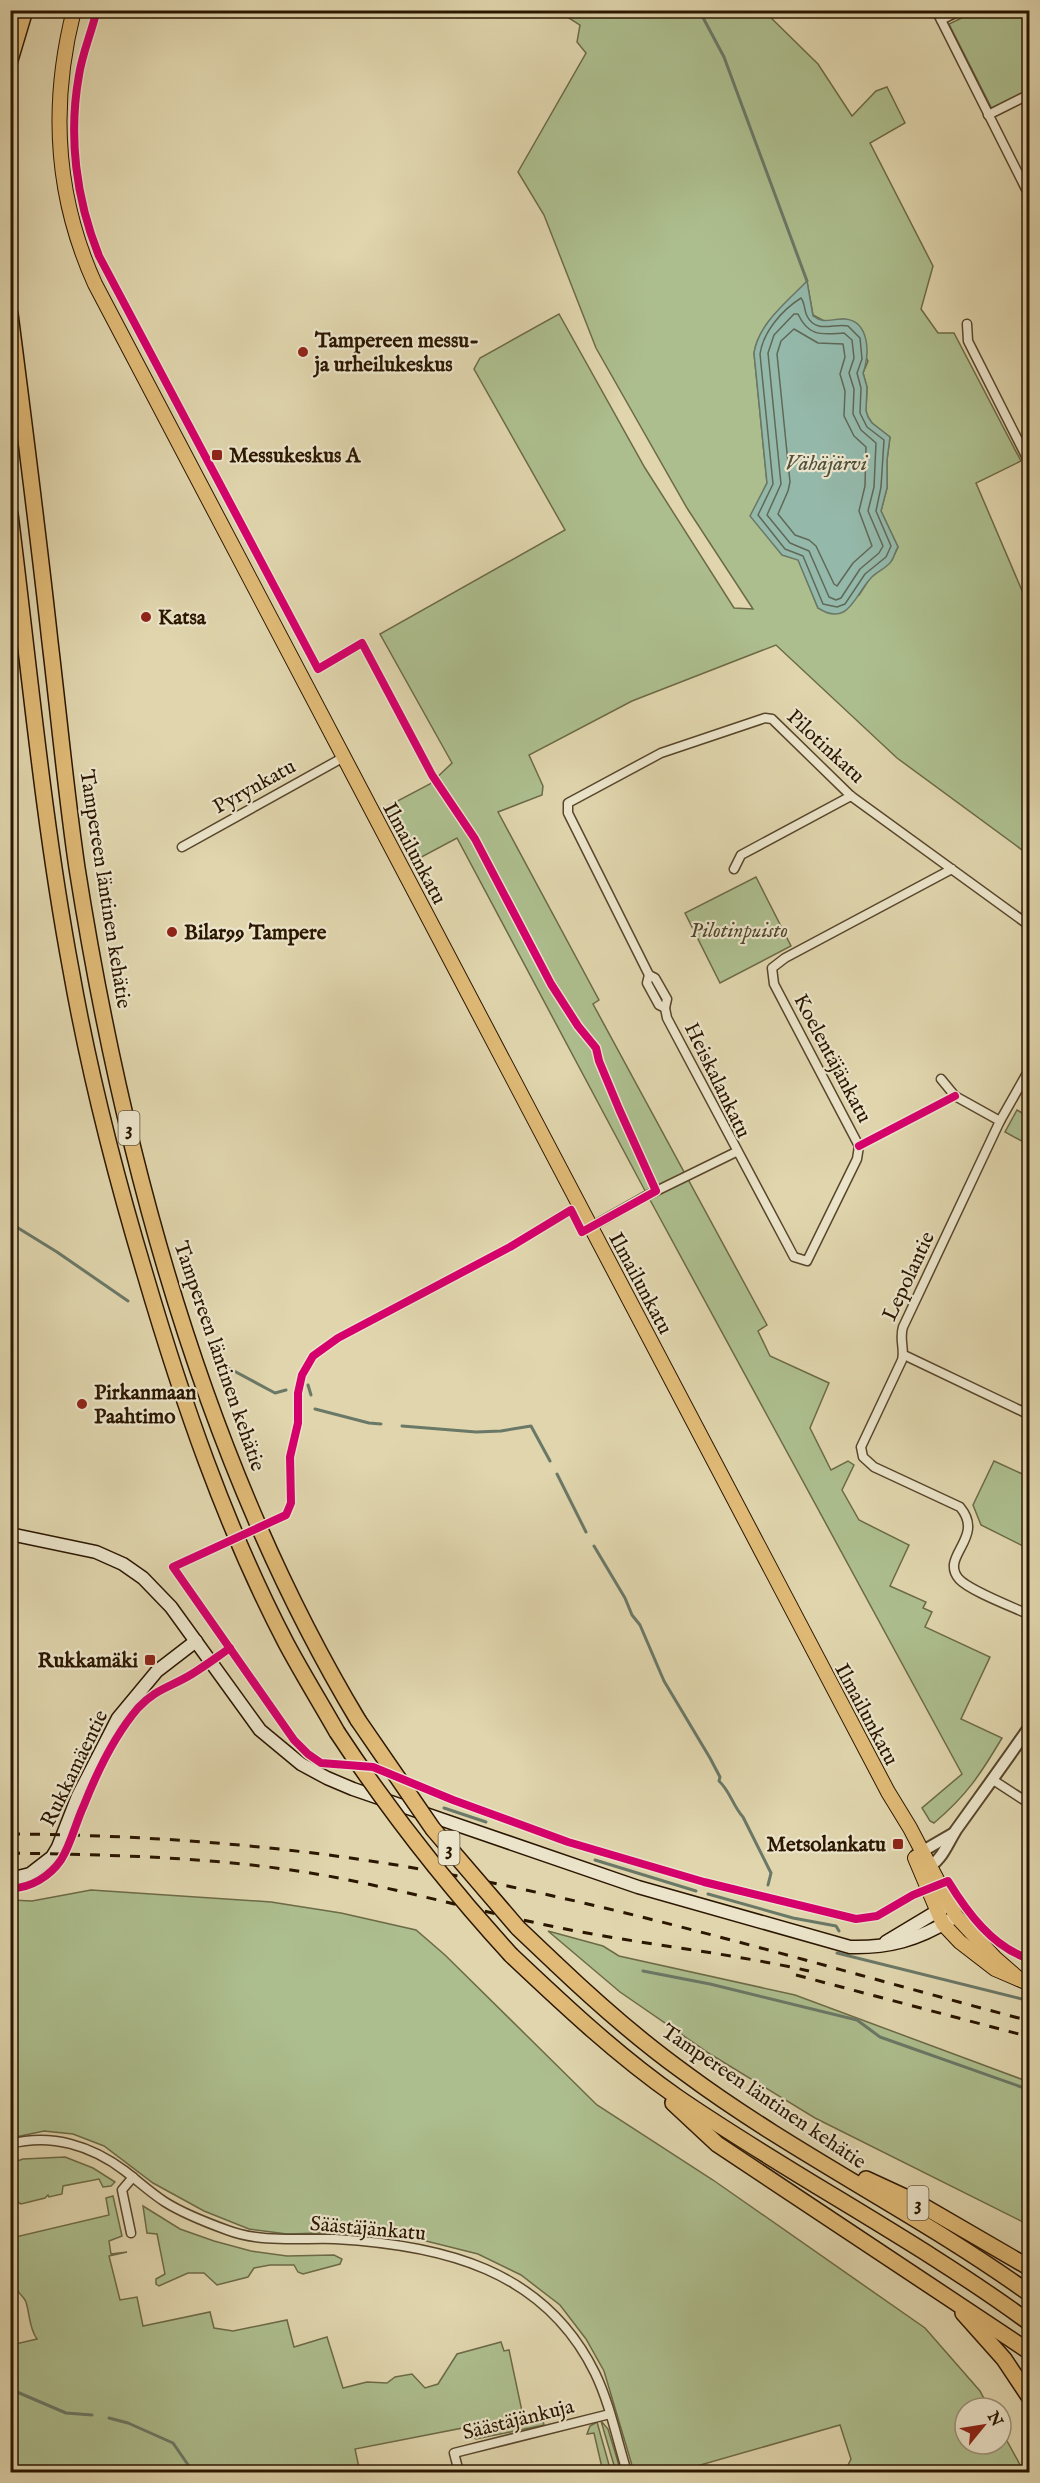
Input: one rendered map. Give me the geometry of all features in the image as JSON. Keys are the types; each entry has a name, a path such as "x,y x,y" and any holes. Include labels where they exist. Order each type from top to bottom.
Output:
{"highway":[{"path":"10,60 25,10"},
{"name":"Tampereen läntinen kehätie","path":"10,314 77,864 94,969 118,1085 149,1206 188,1340 212,1409 269,1551 308,1633 358,1720 433,1829 519,1928 598,2004 686,2074 800,2150 942,2236 1029,2294"},
{"name":"Tampereen läntinen kehätie","path":"10,514 55,870 70,970 96,1090 126,1210 164,1342 210,1470 249,1564 286,1643 337,1732 370,1782 428,1858 511,1955 575,2016 675,2095 742,2140 930,2256 1029,2323"},
{"name":"3","path":"625,2057 717,2144 825,2218 950,2297 1029,2352"},
{"name":"3","path":"800,2150 918,2203 1029,2268"},
{"path":"950,2297 1004,2359 1029,2398"}],"main road":[{"name":"Ilmailunkatu","path":"74,10 61,90 59,133 63,183 78,242 109,312 888,1792 947,1911 943,1924"},
{"path":"10,1534 96,1552 123,1564 157,1592 196,1641 260,1730 301,1764 327,1778 638,1887 850,1947 907,1942 943,1924 960,1942 995,1969 1024,1981"},
{"name":"Rukkamäentie","path":"10,1879 30,1874 52,1857 94,1763 118,1718 157,1671 196,1641"},
{"path":"882,1944 947,1911 995,1958 1024,1981"}],"street":[{"path":"936,10 1029,197"},
{"path":"941,20 960,10"},
{"path":"988,115 1029,94"},
{"path":"967,324 968,341 1026,448 1029,464"},
{"name":"Pilotinkatu","path":"573,799 671,749 765,718 778,722 851,796 1029,926"},
{"name":"Pyrynkatu","path":"182,847 344,757"},
{"path":"734,869 741,855 851,796"},
{"name":"Heiskalankatu","path":"573,799 568,803 568,813 649,975 656,978 667,999 665,1008 667,1018 736,1152 644,1197 591,1227"},
{"name":"Koelentäjänkatu","path":"736,1152 794,1257 807,1261 856,1159 859,1146 774,984 772,968 784,958 952,869"},
{"name":"Lepolantie","path":"1029,1068 1000,1121 903,1327 900,1336 904,1355 861,1447 863,1457 874,1467 960,1507 968,1516 969,1522 968,1532 953,1565 954,1572 970,1587 1029,1615"},
{"path":"941,1079 955,1096 1000,1121"},
{"path":"904,1355 1027,1413 1029,1400"},
{"path":"925,1869 943,1855 955,1833 1029,1726"},
{"path":"993,1780 1029,1804"},
{"path":"918,1854 955,1833"},
{"name":"Säästäjänkatu","path":"10,2144 32,2139 75,2144 104,2156 163,2201 187,2214 238,2234 287,2240 335,2239 422,2250 479,2266 504,2276 543,2304 571,2335 596,2375 627,2472"},
{"path":"131,2233 122,2190 133,2177"},
{"name":"Säästäjänkuja","path":"459,2472 454,2453 610,2414"}],"green space":[{"path":"558,11 764,11 818,64 852,116 876,91 887,87 905,123 870,143 933,266 921,309 938,333 954,333 1021,461 976,483 1029,607 1029,855 897,758 776,645 632,701 529,755 543,786 542,795 498,812 599,1000 593,1004 767,1325 758,1331 770,1356 829,1383 810,1428 831,1470 848,1461 854,1465 842,1490 859,1520 909,1545 890,1586 926,1602 923,1608 932,1612 925,1627 990,1657 961,1719 1002,1738 972,1784 934,1823 930,1821 922,1808 962,1774 643,1187 457,838 414,861 386,807 430,784 452,763 380,634 565,530 474,369 480,358 559,314 645,468 734,608 753,609 687,508 596,348 544,215 518,172 586,53 577,42 580,25","holes":["807,282 813,315 826,322 844,319 868,361 863,373 867,387 866,411 872,423 890,437 887,488 881,511 898,547 892,560 870,578 859,595 818,608 798,559 751,516 767,483 754,353 757,342 774,314"]},
{"path":"976,11 1029,11 1029,90 992,109 949,24"},
{"name":"Pilotinpuisto","path":"756,877 791,946 720,983 685,913"},
{"path":"1017,1110 1029,1117 1029,1145 1005,1132"},
{"path":"994,1461 1029,1477 1029,1549 981,1525 973,1505"},
{"path":"91,1890 271,1902 341,1913 416,1930 445,1955 597,2105 713,2180 925,2328 983,2396 953,2396 953,2456 1013,2456 1013,2452 1024,2472 847,2472 846,2469 851,2459 840,2425 676,2472 634,2472 604,2371 586,2339 560,2305 521,2275 478,2254 410,2237 354,2232 287,2234 249,2229 204,2211 153,2183 104,2146 73,2134 44,2131 11,2138 11,1900 32,1901"},
{"path":"548,1931 603,1946 619,1956 795,1995 1029,2082 1029,2225 815,2118 710,2054 620,1992"},
{"path":"65,2157 93,2168 115,2182 111,2186 103,2187 99,2179 63,2186 62,2194 49,2197 48,2195 45,2198 21,2204 11,2198 13,2172 11,2163 23,2159"},
{"path":"113,2196 122,2236 109,2241 111,2254 127,2252 109,2256 120,2300 137,2297 143,2326 210,2312 214,2328 233,2331 287,2320 294,2347 327,2337 343,2388 367,2382 387,2383 395,2377 412,2374 425,2388 438,2384 457,2354 501,2342 504,2351 509,2350 523,2416 541,2413 544,2425 476,2439 469,2434 468,2427 355,2449 360,2472 11,2472 11,2345 37,2339 31,2326 26,2302 13,2278 11,2238 109,2215 106,2198"},
{"path":"143,2206 180,2229 251,2251 287,2256 334,2255 342,2259 340,2264 303,2274 298,2272 294,2265 270,2265 254,2268 248,2277 217,2285 204,2273 188,2273 159,2286 156,2284 156,2279 165,2274 157,2234 147,2233"},
{"path":"601,2421 608,2429 621,2472 616,2472"},
{"path":"597,2422 611,2472 603,2472 594,2433 587,2434 590,2426"}],"water":[{"name":"Vähäjärvi","path":"807,281 813,316 825,321 845,319 853,321 864,332 867,349 863,373 867,387 866,411 872,423 890,437 887,488 881,511 898,547 890,563 871,578 844,612 837,614 818,608 798,560 782,555 750,516 767,483 754,353 761,332 767,323"}],"waterway":[{"path":"699,10 724,57 807,281"},
{"path":"10,1223 128,1301"},
{"path":"211,1346 216,1347 221,1364 275,1393 286,1390"},
{"path":"308,1385 311,1395"},
{"path":"315,1409 381,1424"},
{"path":"402,1426 476,1432 531,1426 550,1461"},
{"path":"557,1474 586,1532"},
{"path":"594,1546 625,1598 632,1615 640,1625 664,1681 710,1758 720,1777 719,1781 743,1817 771,1873 768,1885"},
{"path":"444,1808 486,1822"},
{"path":"595,1860 696,1891"},
{"path":"708,1894 793,1918 836,1926 839,1931"},
{"path":"837,1953 1030,2001"},
{"path":"643,1971 710,1984 857,2020 880,2037 1030,2090"},
{"path":"10,2389 66,2413 92,2415"},
{"path":"109,2418 128,2423 173,2443 193,2472"}],"railway":[{"path":"10,1834 125,1837 240,1845 355,1859 468,1878 609,1909 1030,2021"},
{"path":"10,1853 169,1858 288,1870 360,1882 581,1932 809,1971"},
{"path":"796,1975 1030,2037"}],"cycle path":[{"path":"99,10 80,68 74,121 74,144 80,190 99,256 318,669 362,643 432,775 475,839 551,984 578,1026 596,1048 619,1109 656,1191 582,1232 571,1210 510,1247 338,1338 313,1356 302,1375 298,1393 298,1423 290,1457 291,1503 286,1515 173,1567 294,1740 321,1763 373,1767 453,1800 568,1842 704,1882 856,1919 877,1916 913,1895 948,1881 982,1928 1004,1947 1030,1959"},
{"path":"859,1146 955,1096"},
{"path":"10,1888 32,1884 51,1871 61,1860 101,1767 114,1742 138,1708 157,1692 192,1674 230,1648"}],"place":[{"name":"Tampereen messu- ja urheilukeskus","path":"303,352"},
{"name":"Messukeskus A","path":"217,455"},
{"name":"Katsa","path":"146,617"},
{"name":"Bilar99 Tampere","path":"172,932"},
{"name":"Pirkanmaan Paahtimo","path":"82,1404"},
{"name":"Rukkamäki","path":"150,1660"},
{"name":"Metsolankatu","path":"898,1844"}]}
